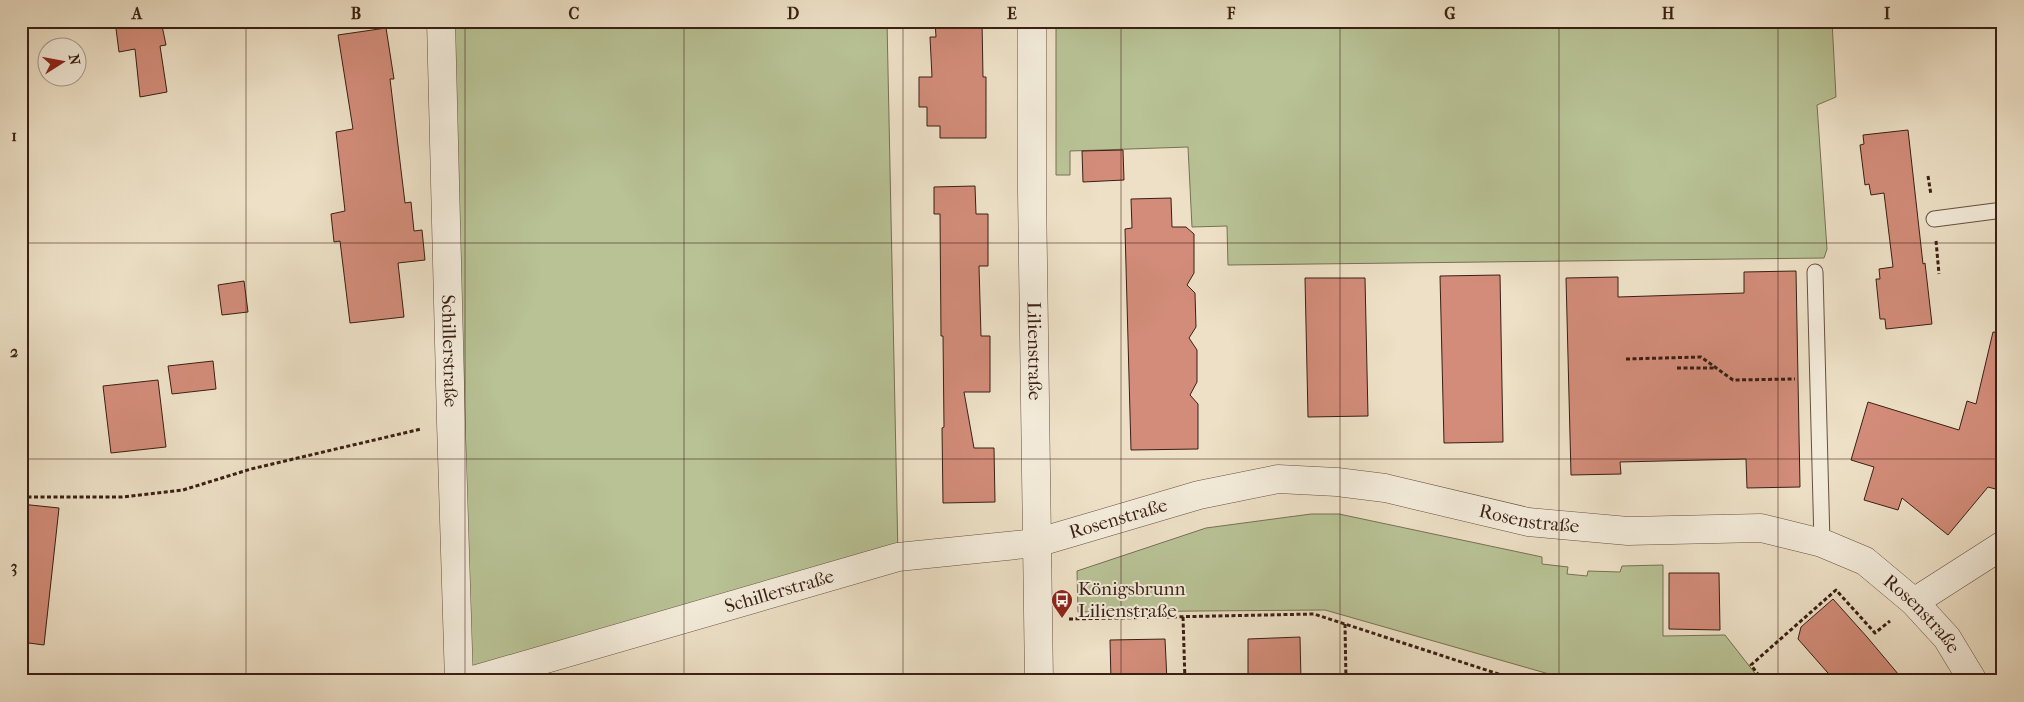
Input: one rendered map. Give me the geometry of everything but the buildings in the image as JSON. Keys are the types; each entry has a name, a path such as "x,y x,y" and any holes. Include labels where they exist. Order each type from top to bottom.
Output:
{"street":[{"name":"Schillerstraße","path":"441,21 451,422 460,681"},
{"name":"Lilienstraße","path":"1032,21 1032,192 1039,681"},
{"name":"Rosenstraße","path":"1036,543 1199,495 1278,478 1337,482 1385,488 1528,522 1628,531 1761,528 1822,543 1865,561 1914,602 1948,638 1973,681"},
{"name":"Schillerstraße","path":"470,681 898,557 1036,543"},
{"path":"1914,602 2003,545"}],"lane":[{"path":"1934,219 2003,210"},
{"path":"1815,272 1822,543"}],"path":[{"path":"1626,359 1701,357 1733,380 1818,379"},
{"path":"1678,368 1715,368"},
{"path":"21,497 122,496 183,490 251,469 451,422"},
{"path":"1763,681 1751,665 1836,590 1876,633 1914,602"},
{"path":"1038,619 1314,614 1520,681"},
{"path":"1183,617 1185,681"},
{"path":"1346,624 1346,681"}],"green space":[{"path":"451,21 887,21 898,557 462,671"},
{"path":"1056,21 1832,21 1836,97 1817,105 1827,249 1824,258 1228,265 1227,226 1192,227 1188,147 1070,151 1070,175 1056,175"},
{"path":"1311,514 1339,514 1542,557 1542,564 1568,567 1567,574 1587,576 1588,571 1620,572 1622,566 1663,565 1663,636 1725,635 1761,681 1559,681 1549,674 1325,610 1078,612 1077,571 1206,528"}],"place":[{"name":"Königsbrunn Lilienstraße","path":"1062,619"}]}
